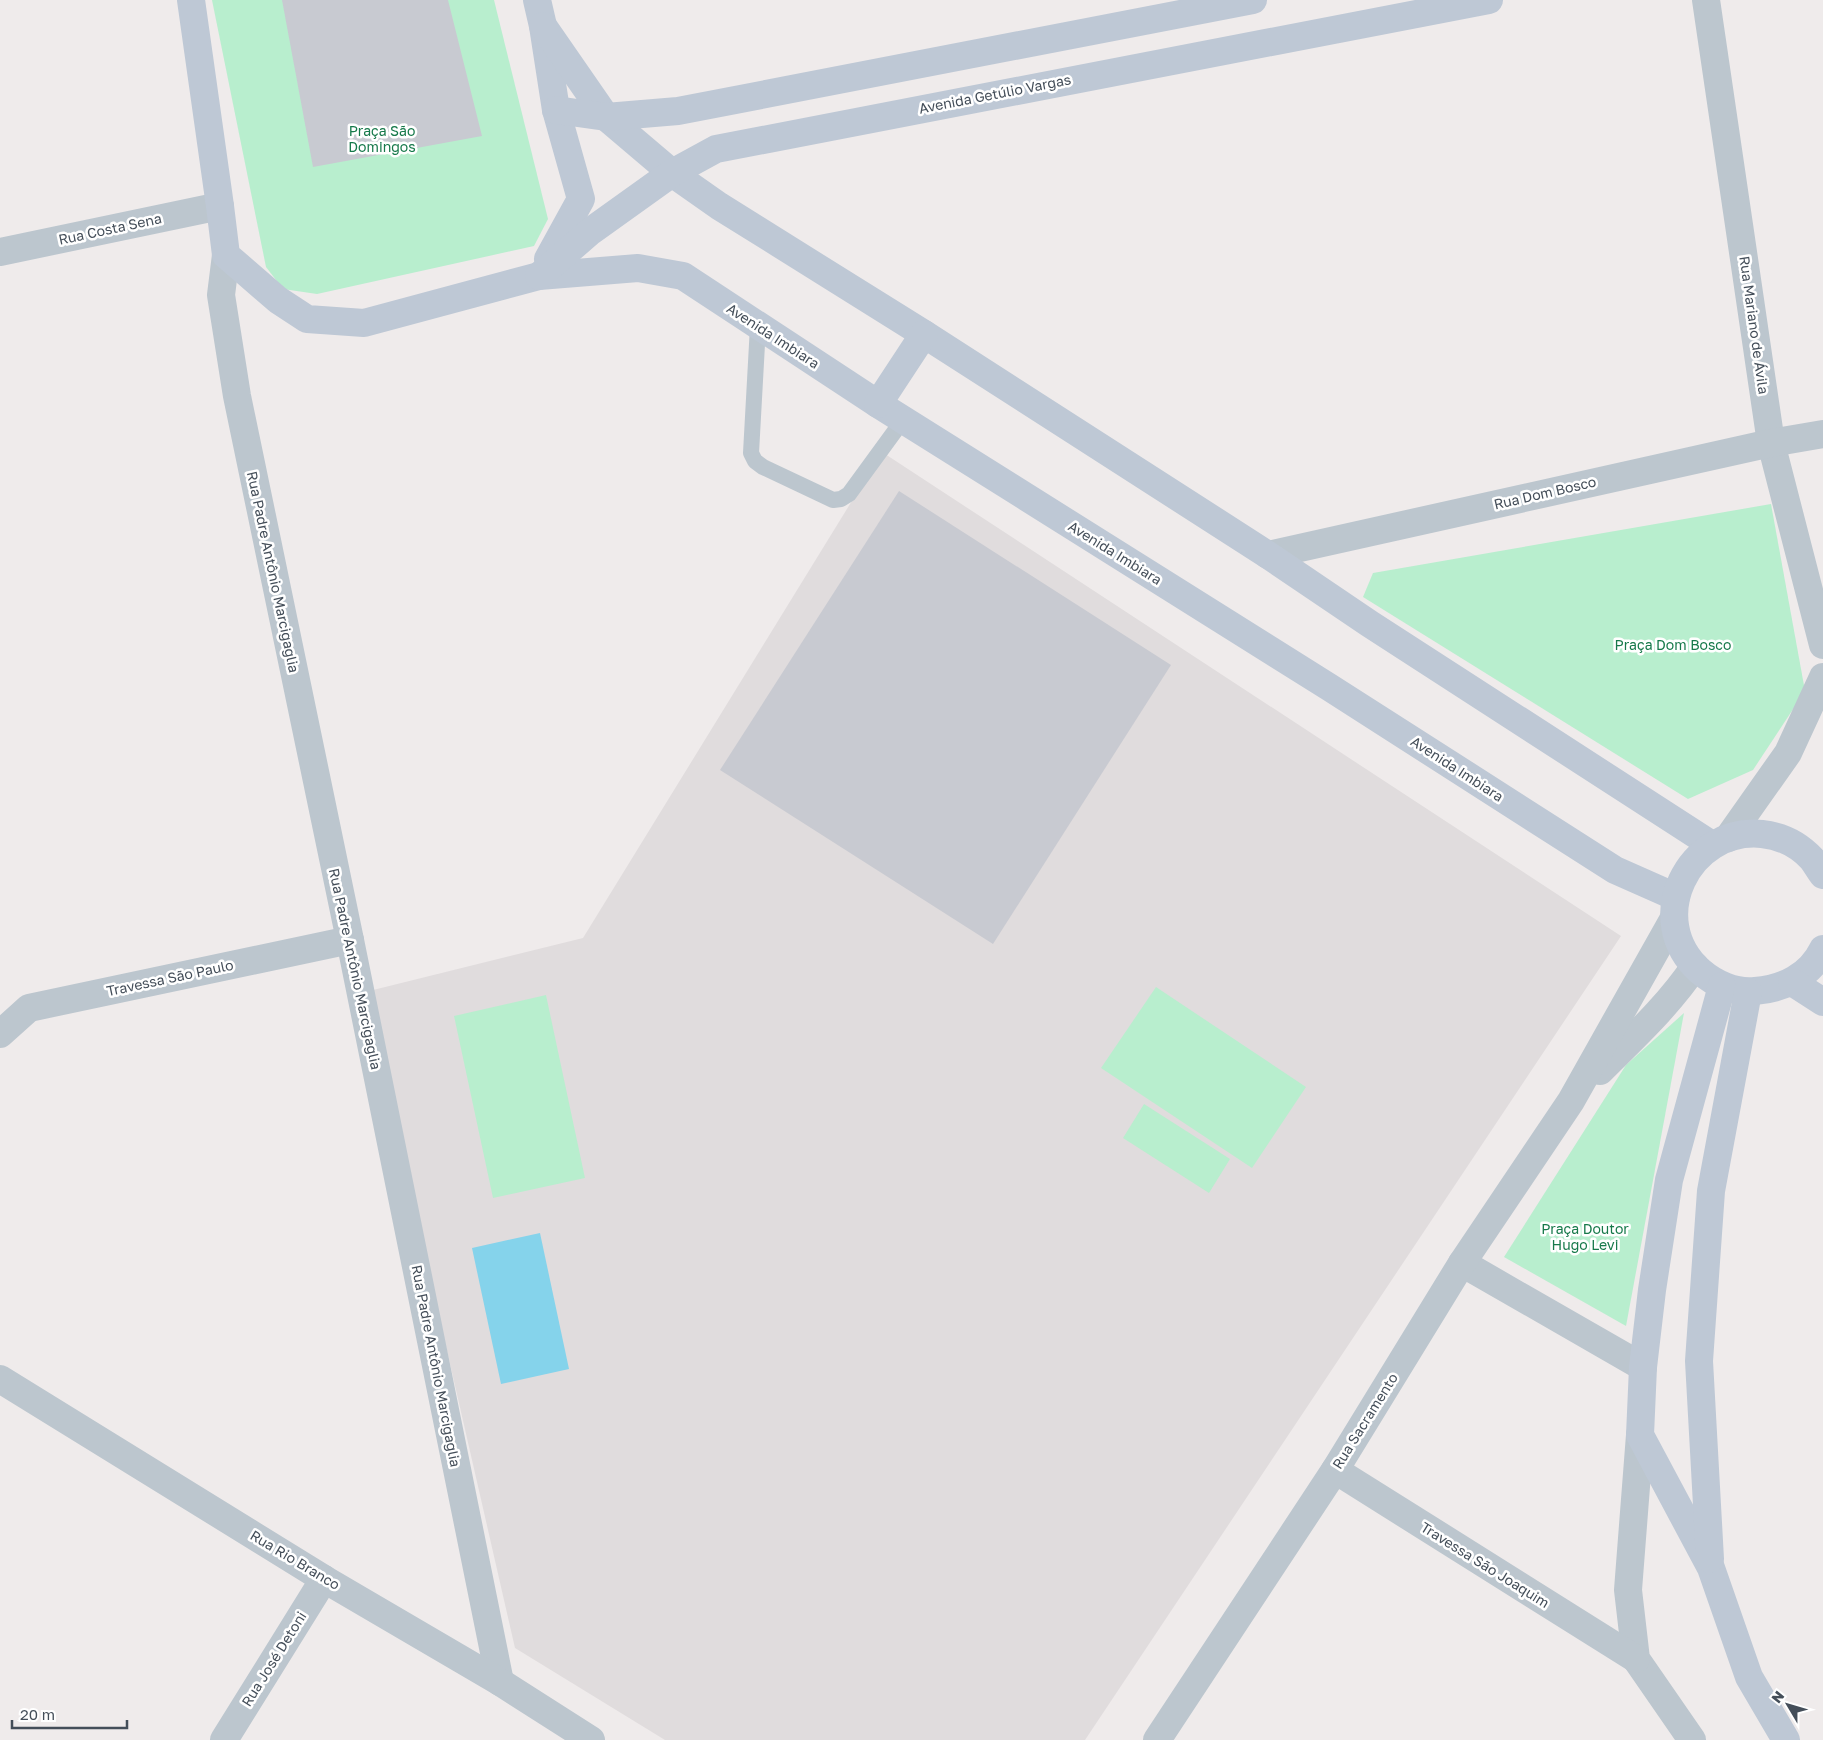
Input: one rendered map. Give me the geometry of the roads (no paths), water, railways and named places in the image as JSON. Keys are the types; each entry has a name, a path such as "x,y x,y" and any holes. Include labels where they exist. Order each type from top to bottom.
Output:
{"main road":[{"path":"190,0 226,254 278,300 307,319 364,323 539,276 581,199 556,110 540,13"},
{"path":"556,110 606,117 678,111 1253,0"},
{"name":"Avenida Getúlio Vargas","path":"539,276 591,230 672,173 716,149 1489,0"},
{"path":"540,13 606,117 672,173 719,206 924,334 1268,555 1370,624 1720,842"},
{"name":"Avenida Imbiara","path":"539,276 638,268 683,276 903,420 1675,907"},
{"path":"878,404 924,334"},
{"path":"1823,875 1812,859 1794,844 1774,836 1751,833 1720,842 1695,859 1683,876 1675,907 1677,936 1684,952 1708,978 1722,986 1748,992 1771,990 1792,982 1807,971 1823,950"},
{"path":"1792,982 1823,1002"},
{"path":"1722,986 1670,1180 1652,1290 1643,1367 1640,1435 1710,1568 1749,1677 1786,1740"},
{"path":"1710,1568 1699,1360 1711,1191 1748,992"},
{"path":"1670,1180 1711,1191"}],"street":[{"name":"Rua Mariano de Ávila","path":"1706,0 1771,443 1823,645"},
{"name":"Rua Costa Sena","path":"0,252 220,206"},
{"name":"Rua Padre Antônio Marcigaglia","path":"226,254 221,295 237,396 350,940 500,1682"},
{"name":"Rua Dom Bosco","path":"1268,555 1771,443 1823,434"},
{"path":"1720,842 1788,754 1823,677"},
{"path":"1571,1101 1626,1007 1675,907"},
{"name":"Travessa São Paulo","path":"0,1034 29,1008 350,940"},
{"path":"1571,1101 1661,1010 1681,987 1695,966"},
{"name":"Rua Sacramento","path":"1157,1740 1335,1470 1462,1263 1571,1101"},
{"path":"1462,1263 1643,1367"},
{"name":"Rua Rio Branco","path":"0,1379 324,1579 500,1682 591,1740"},
{"path":"1640,1435 1628,1590 1636,1659 1692,1740"},
{"name":"Travessa São Joaquim","path":"1335,1470 1636,1659"},
{"name":"Rua José Detoni","path":"224,1740 324,1579"}],"lane":[{"path":"758,326 751,453 755,461 763,467 833,500 841,499 849,494 903,420"}],"water":[{"path":"540,1233 569,1369 501,1384 472,1248"}],"park label":[{"name":"Praça São Domingos","path":"382,140"},
{"name":"Praça Dom Bosco","path":"1673,645"},
{"name":"Praça Doutor Hugo Levi","path":"1585,1238"}]}
